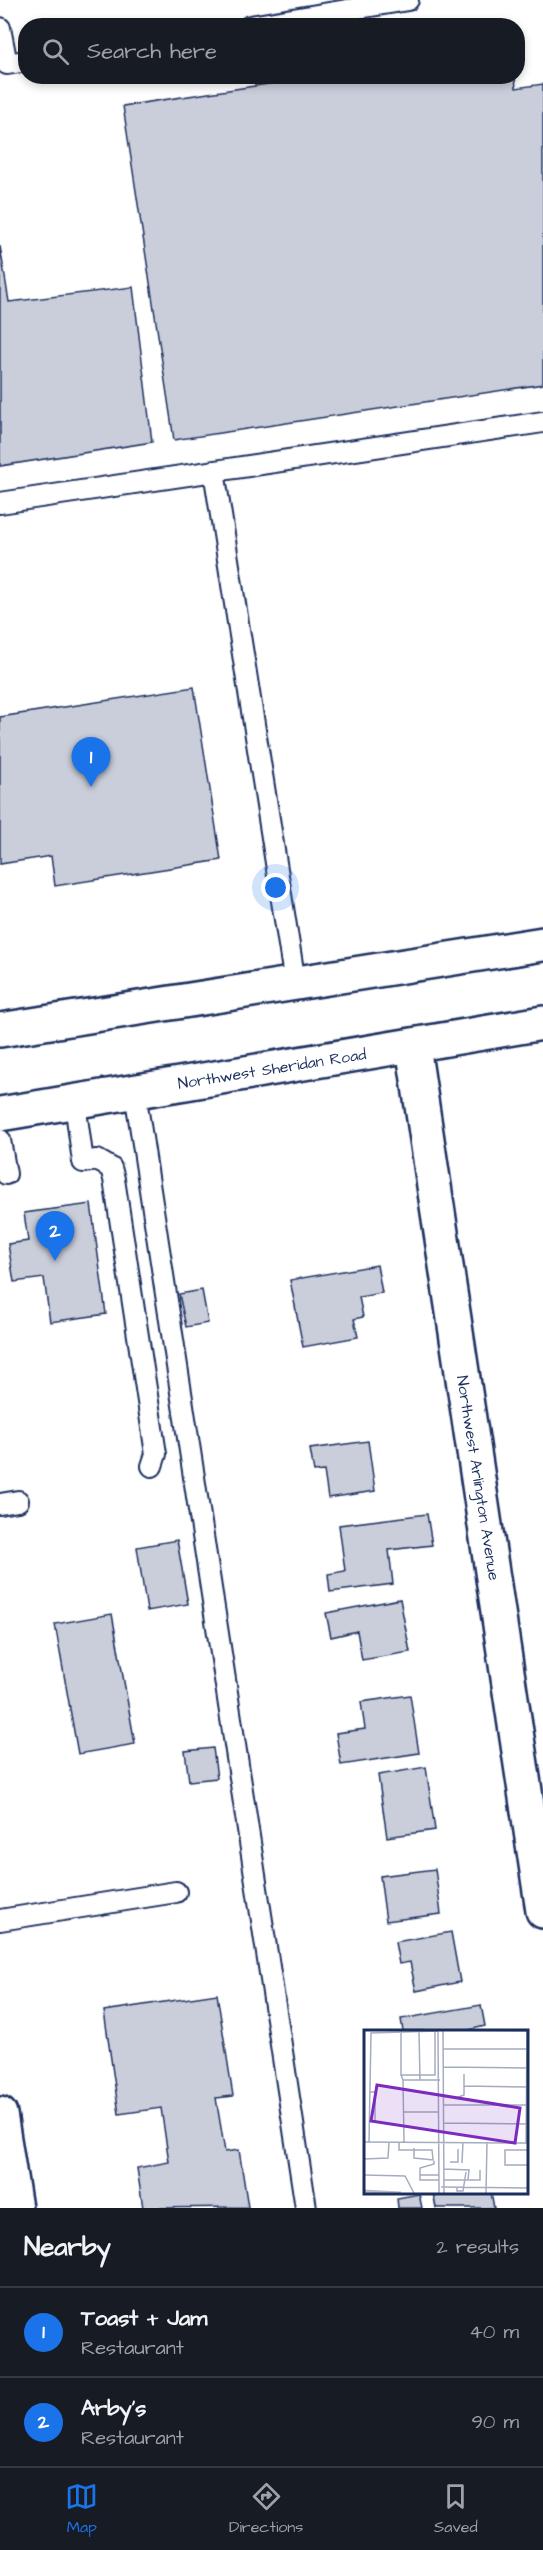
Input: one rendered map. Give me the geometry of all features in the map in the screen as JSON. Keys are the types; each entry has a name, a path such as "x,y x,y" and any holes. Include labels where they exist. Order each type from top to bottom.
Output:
{"main road":[{"path":"0,1030 543,944"},
{"name":"Northwest Sheridan Road","path":"0,1114 543,1023"},
{"name":"Northwest Arlington Avenue","path":"412,1046 543,1911"},
{"path":"0,2114 15,2208"}],"lane":[{"path":"299,18 408,0"},
{"path":"0,28 11,64"},
{"path":"0,503 543,422"},
{"path":"214,471 295,983"},
{"path":"135,1092 306,2208"},
{"path":"75,1103 83,1162 97,1160 111,1168 114,1179 156,1454 152,1466"},
{"path":"0,1140 6,1174"},
{"path":"0,1920 176,1892"}],"building":[{"path":"267,84 516,84 516,88 543,84 543,384 174,440 123,106"},
{"path":"0,246 9,302 133,287 152,442 0,466"},
{"path":"194,687 221,860 55,886 51,856 0,864 0,717"},
{"path":"91,1204 106,1314 50,1322 44,1278 14,1282 8,1244 28,1241 24,1213"},
{"path":"377,1265 382,1293 359,1297 363,1317 354,1319 358,1337 303,1347 290,1280"},
{"path":"202,1290 208,1323 186,1327 179,1294"},
{"path":"368,1441 375,1491 328,1498 324,1471 314,1472 310,1449"},
{"path":"427,1514 432,1545 389,1550 393,1584 330,1592 328,1574 345,1571 339,1525"},
{"path":"177,1540 188,1604 147,1611 137,1547"},
{"path":"400,1599 410,1652 362,1660 357,1631 331,1637 326,1613"},
{"path":"112,1614 135,1744 78,1754 55,1624"},
{"path":"410,1695 419,1753 341,1765 336,1733 365,1729 361,1702"},
{"path":"213,1748 217,1778 189,1781 185,1751"},
{"path":"426,1767 435,1830 387,1837 378,1775"},
{"path":"435,1869 441,1914 386,1921 380,1876"},
{"path":"451,1932 460,1982 416,1991 410,1962 399,1964 395,1942"},
{"path":"217,1994 233,2096 216,2098 225,2152 239,2150 248,2207 143,2208 137,2168 169,2162 161,2108 119,2114 104,2011"},
{"path":"481,2005 485,2026 469,2030 403,2030 401,2019"},
{"path":"433,2193 491,2193 494,2208 436,2208"},
{"path":"419,2194 422,2208 398,2208 397,2198"}],"place":[{"name":"Toast + Jam","path":"91,787"},
{"name":"Arby's","path":"55,1261"}]}
